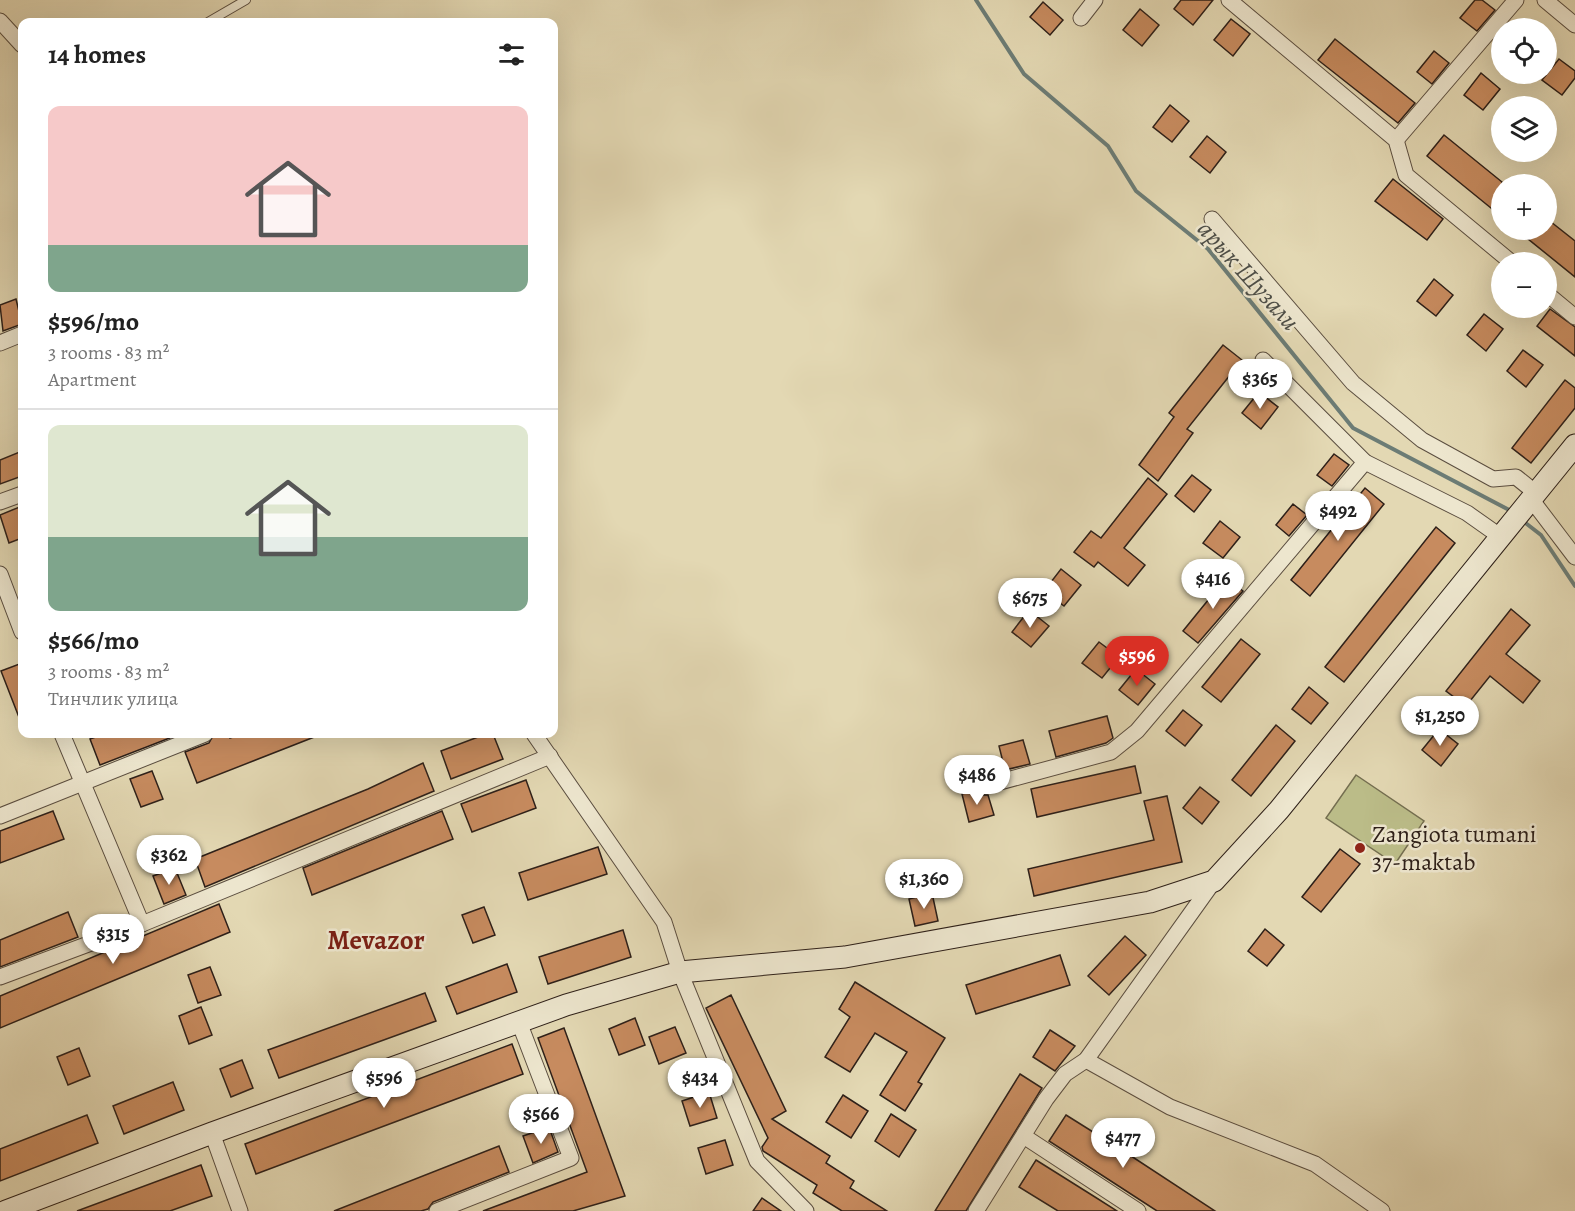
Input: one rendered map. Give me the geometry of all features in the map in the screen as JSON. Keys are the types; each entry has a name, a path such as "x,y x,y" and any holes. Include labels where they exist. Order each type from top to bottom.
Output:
{"main road":[{"path":"6,1211 212,1133 566,1005 680,972 845,957 1150,902 1214,881 1279,810 1575,445"}],"street":[{"path":"1081,18 1095,0"},
{"path":"1230,0 1396,140 1406,175 1498,252"},
{"path":"1545,0 1575,25"},
{"path":"1396,140 1511,2"},
{"path":"0,21 18,41"},
{"path":"1212,219 1353,383 1422,441 1493,479 1516,477 1575,557"},
{"path":"1557,302 1575,317"},
{"path":"0,343 18,336"},
{"path":"1263,360 1365,462 1506,531"},
{"path":"985,786 1111,752 1137,731 1365,462"},
{"path":"0,502 18,495"},
{"path":"0,574 18,621"},
{"path":"64,738 142,924"},
{"path":"0,816 195,738"},
{"path":"537,738 664,922 680,972 757,1161 806,1211"},
{"path":"0,977 142,924 550,756"},
{"path":"976,1211 1025,1137 1046,1099 1065,1074 1086,1060 1214,881"},
{"path":"437,1211 571,1158 519,1022"},
{"path":"1086,1060 1170,1107 1315,1164 1382,1211"},
{"path":"212,1133 240,1211"},
{"path":"1025,1137 1138,1211"}],"lane":[{"path":"215,18 246,0"}],"green space":[{"path":"1356,775 1424,821 1395,864 1326,818"}],"building":[{"path":"1181,0 1213,0 1193,25 1174,9"},
{"path":"1475,0 1482,0 1495,10 1477,31 1460,18"},
{"path":"1043,2 1063,20 1050,35 1030,17"},
{"path":"1140,9 1159,25 1142,46 1123,30"},
{"path":"1231,19 1250,34 1233,56 1214,40"},
{"path":"1335,39 1415,103 1398,123 1318,60"},
{"path":"1434,51 1449,63 1432,84 1417,72"},
{"path":"1559,59 1575,71 1575,78 1562,95 1547,84 1557,84"},
{"path":"1481,73 1491,84 1500,89 1494,96 1491,96 1491,100 1483,110 1464,95"},
{"path":"1170,105 1189,121 1172,142 1153,127"},
{"path":"1444,135 1492,174 1491,208 1427,156"},
{"path":"1207,136 1226,152 1210,173 1190,157"},
{"path":"1393,179 1443,219 1427,240 1375,201"},
{"path":"1557,227 1575,241 1575,277 1557,262 1557,252 1544,252 1529,240 1557,240"},
{"path":"1434,279 1453,295 1436,316 1417,301"},
{"path":"16,299 18,325 3,331 0,305"},
{"path":"1484,314 1503,329 1486,351 1467,335"},
{"path":"1557,314 1575,327 1575,356 1537,326 1543,318 1557,318"},
{"path":"1223,345 1242,360 1187,429 1193,433 1158,481 1139,465 1174,417 1169,413"},
{"path":"1523,350 1543,365 1526,387 1507,371"},
{"path":"1565,380 1575,388 1575,408 1531,463 1512,448"},
{"path":"1259,392 1278,407 1261,429 1242,413"},
{"path":"18,453 18,477 0,484 0,460"},
{"path":"1334,454 1349,465 1332,486 1317,475"},
{"path":"1192,475 1211,490 1194,512 1175,496"},
{"path":"1148,478 1167,494 1124,548 1145,565 1128,586 1098,562 1094,567 1074,552 1091,531 1101,538"},
{"path":"1365,488 1384,504 1310,596 1291,580"},
{"path":"1293,504 1307,515 1289,536 1276,525"},
{"path":"18,508 18,540 9,543 0,515"},
{"path":"1220,521 1240,537 1223,558 1203,543"},
{"path":"1436,527 1455,543 1344,682 1325,667"},
{"path":"1061,569 1081,585 1064,606 1044,591"},
{"path":"1226,578 1243,591 1198,643 1183,631"},
{"path":"1511,609 1530,625 1506,654 1540,681 1523,703 1490,676 1466,706 1446,691"},
{"path":"1029,610 1049,626 1031,647 1012,632"},
{"path":"1241,639 1260,654 1221,702 1202,687"},
{"path":"1099,642 1119,657 1102,678 1082,663"},
{"path":"18,665 18,715 1,671"},
{"path":"1136,669 1155,684 1138,705 1119,690"},
{"path":"1309,687 1328,703 1311,724 1292,709"},
{"path":"1183,710 1202,725 1185,746 1166,731"},
{"path":"1107,716 1113,738 1106,743 1056,757 1049,731"},
{"path":"1276,725 1295,741 1251,796 1232,780"},
{"path":"1439,729 1458,744 1441,766 1422,750"},
{"path":"93,738 170,738 100,765 90,739"},
{"path":"212,738 312,738 197,783 185,752 209,743"},
{"path":"475,738 495,738 503,759 451,779 441,751"},
{"path":"1023,740 1030,764 1005,770 999,746"},
{"path":"423,763 434,791 205,887 195,859 368,789"},
{"path":"1135,766 1141,793 1037,817 1031,789"},
{"path":"152,771 163,799 141,807 130,779"},
{"path":"526,780 536,808 472,832 461,804"},
{"path":"1200,787 1219,802 1202,824 1183,808"},
{"path":"976,790 982,795 988,795 994,815 969,822 962,794"},
{"path":"1167,796 1182,862 1034,896 1028,869 1154,840 1144,801"},
{"path":"53,811 64,839 0,863 0,831"},
{"path":"442,811 453,839 312,895 303,868"},
{"path":"598,847 607,874 528,900 519,873"},
{"path":"1340,849 1360,864 1321,912 1302,897"},
{"path":"175,868 186,895 164,904 153,876"},
{"path":"932,893 938,921 915,926 909,899"},
{"path":"219,904 230,932 0,1028 0,996"},
{"path":"484,907 495,935 473,943 462,915"},
{"path":"68,912 78,937 0,967 0,940"},
{"path":"1265,929 1284,945 1267,966 1248,951"},
{"path":"623,930 631,957 548,984 539,957"},
{"path":"1125,936 1146,955 1109,995 1088,976"},
{"path":"1060,955 1070,985 976,1014 966,985"},
{"path":"507,964 517,992 457,1014 446,987"},
{"path":"210,967 221,995 198,1003 188,975"},
{"path":"855,982 945,1038 918,1082 922,1084 905,1111 880,1095 907,1052 875,1033 850,1072 825,1057 850,1017 839,1009"},
{"path":"425,993 436,1021 279,1078 268,1050"},
{"path":"731,995 786,1111 772,1119 830,1156 826,1163 854,1181 850,1188 887,1211 842,1211 813,1193 817,1185 763,1151 762,1147 768,1138 706,1008"},
{"path":"201,1007 212,1035 189,1044 179,1016"},
{"path":"635,1018 645,1045 619,1055 609,1029"},
{"path":"675,1027 686,1053 659,1064 649,1037"},
{"path":"564,1028 625,1196 573,1211 483,1211 587,1172 538,1038"},
{"path":"1050,1030 1075,1046 1055,1071 1033,1057"},
{"path":"512,1044 523,1074 256,1174 245,1144"},
{"path":"79,1048 90,1076 68,1085 57,1057"},
{"path":"242,1060 253,1088 231,1097 220,1069"},
{"path":"1020,1074 1042,1088 966,1211 935,1211"},
{"path":"173,1082 184,1110 124,1134 113,1106"},
{"path":"709,1092 717,1118 690,1126 682,1101"},
{"path":"843,1095 868,1111 851,1138 826,1122"},
{"path":"891,1114 916,1130 899,1157 875,1141"},
{"path":"87,1115 98,1143 0,1181 0,1149"},
{"path":"1066,1115 1215,1211 1157,1211 1049,1141"},
{"path":"549,1127 558,1152 533,1163 523,1136"},
{"path":"725,1140 733,1165 706,1174 698,1148"},
{"path":"499,1146 509,1172 433,1202 428,1209 421,1211 334,1211"},
{"path":"1036,1160 1117,1211 1058,1211 1019,1187"},
{"path":"201,1165 212,1196 170,1211 77,1211"},
{"path":"762,1198 781,1211 753,1211"}],"waterway":[{"name":"арык Шузали","path":"976,0 1024,74 1108,146 1136,191 1208,249 1353,428 1513,512"},
{"name":"арык Шузали","path":"1523,521 1541,535 1575,586"}],"place":[{"name":"Zangiota tumani 37-maktab","path":"1360,848"}],"district":[{"name":"Mevazor","path":"376,940"}]}
